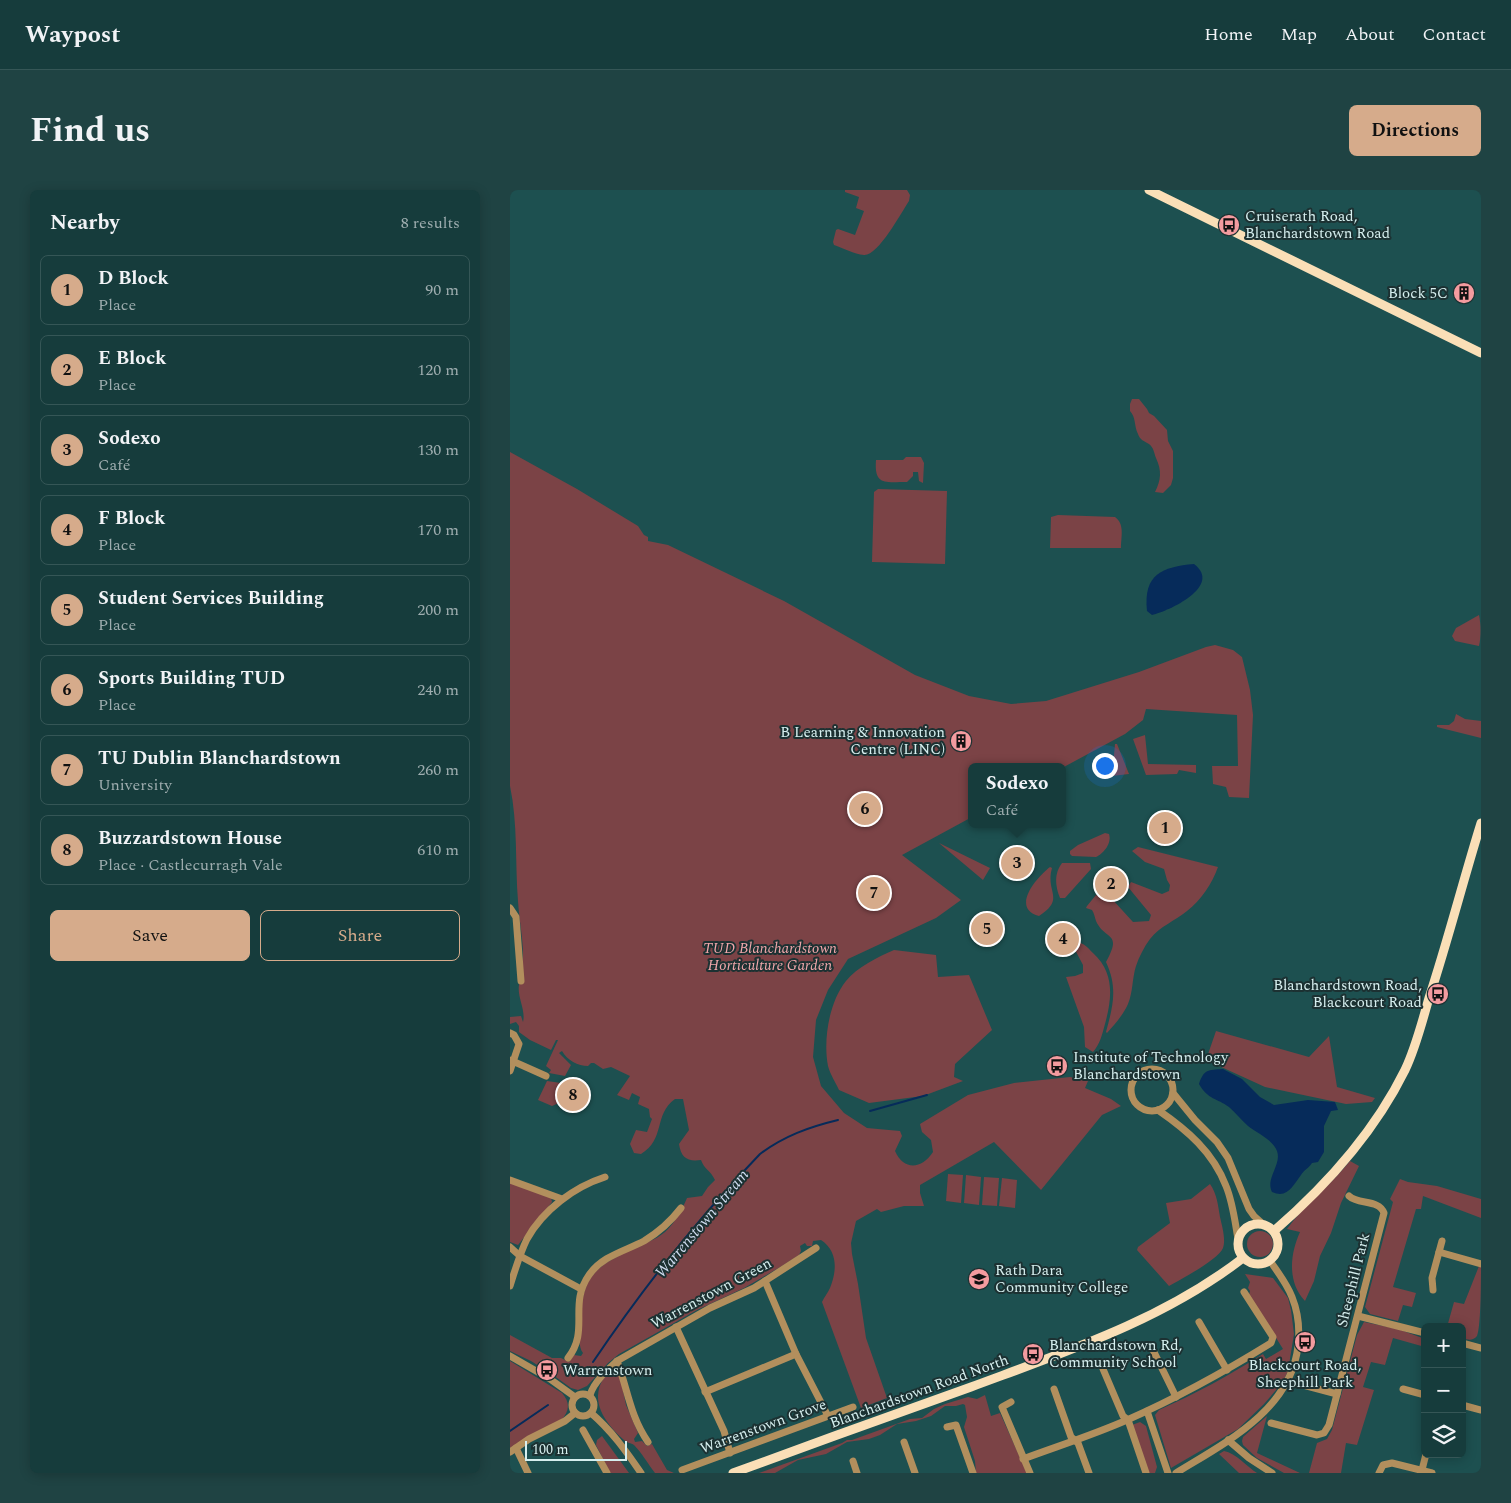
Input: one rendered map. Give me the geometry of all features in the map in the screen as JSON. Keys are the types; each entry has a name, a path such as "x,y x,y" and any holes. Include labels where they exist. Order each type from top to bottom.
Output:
{"main road":[{"path":"1149,190 1481,354"},
{"path":"1274,1231 1321,1188 1347,1158 1373,1123 1402,1076 1433,986 1481,823"},
{"path":"1263,1224 1274,1231 1279,1244 1278,1251 1270,1261 1256,1264 1243,1258 1238,1246 1238,1239 1245,1228 1250,1225 1263,1224"},
{"name":"Blanchardstown Road North","path":"733,1473 1037,1363 1124,1328 1188,1295 1243,1258"}],"street":[{"path":"510,908 516,918 521,981"},
{"path":"510,966 519,965"},
{"path":"510,1033 515,1036 519,1044 510,1071"},
{"path":"512,1061 546,1076"},
{"path":"1173,1093 1166,1105 1158,1110 1147,1110 1136,1102 1131,1090 1136,1077 1146,1070 1158,1070 1169,1077 1172,1082 1173,1093 1195,1120 1217,1142 1228,1158 1249,1209 1263,1224"},
{"path":"1158,1110 1197,1140 1213,1160 1227,1187 1238,1239"},
{"path":"510,1286 520,1256 534,1228 562,1199 605,1177"},
{"path":"510,1180 562,1199"},
{"name":"Sheephill Park","path":"1271,1423 1315,1435 1322,1434 1329,1425 1384,1214 1381,1207 1377,1205 1355,1200 1348,1196"},
{"path":"568,1358 578,1340 578,1303 581,1289 589,1275 605,1260 653,1235 665,1226 681,1208"},
{"path":"1433,1290 1432,1278 1442,1241"},
{"path":"510,1247 520,1256 581,1289"},
{"name":"Warrenstown Green","path":"590,1395 593,1387 604,1373 617,1361 710,1308 754,1288 816,1248"},
{"path":"1439,1252 1481,1264"},
{"path":"1176,1473 1228,1440 1266,1410 1281,1393 1288,1381 1298,1352 1298,1320 1291,1294 1270,1261"},
{"path":"766,1281 796,1354 828,1416"},
{"path":"1023,1459 1128,1420 1227,1370 1271,1343 1273,1337 1244,1292"},
{"path":"1358,1316 1421,1332"},
{"path":"1199,1322 1227,1370"},
{"path":"676,1327 724,1431 730,1453"},
{"path":"1466,1343 1480,1345"},
{"path":"1152,1348 1176,1397"},
{"path":"705,1392 796,1354"},
{"path":"510,1356 550,1379 575,1397"},
{"path":"617,1361 624,1379 631,1411 648,1442"},
{"path":"1103,1369 1123,1416 1128,1420 1146,1473"},
{"path":"1288,1381 1337,1394"},
{"path":"1054,1389 1071,1437 1076,1440 1089,1473"},
{"path":"1403,1389 1421,1394"},
{"path":"584,1393 590,1395 594,1406 591,1412 581,1416 575,1413 572,1407 575,1397 584,1393"},
{"path":"1011,1402 1002,1407 1030,1473"},
{"path":"1466,1406 1481,1410"},
{"name":"Warrenstown Grove","path":"682,1470 853,1407"},
{"path":"1147,1411 1168,1473"},
{"path":"591,1412 624,1448 642,1473"},
{"path":"528,1473 513,1450 528,1439 565,1421 575,1413"},
{"path":"947,1427 956,1425 973,1473"},
{"path":"582,1430 607,1473"},
{"path":"1228,1440 1272,1473"},
{"path":"904,1442 915,1473"},
{"path":"1422,1470 1425,1458"},
{"path":"853,1461 857,1473"},
{"path":"1380,1473 1381,1467 1387,1463 1432,1473"}],"green space":[{"path":"845,190 907,190 910,195 909,201 889,233 876,249 870,253 864,255 834,245 836,230 838,229 855,235 864,211 856,208 859,197 845,192"},
{"path":"1132,399 1139,399 1149,413 1167,430 1168,441 1173,451 1173,478 1171,485 1163,493 1155,492 1160,479 1160,471 1152,447 1141,439 1137,431 1130,411"},
{"name":"TUD Blanchardstown Horticulture Garden","path":"510,452 577,489 638,526 644,535 648,537 648,541 668,545 784,601 915,675 969,696 1011,704 1046,701 1139,672 1215,645 1233,650 1242,657 1250,690 1253,715 1249,798 1229,797 1226,787 1213,784 1212,766 1238,766 1237,715 1146,709 1143,720 1125,734 1066,766 1066,763 968,763 968,819 902,855 961,900 936,918 848,959 828,990 816,1020 813,1057 821,1086 844,1113 867,1128 900,1131 902,1136 895,1151 903,1162 913,1165 924,1162 933,1152 931,1140 922,1132 920,1124 968,1095 1014,1083 1070,1077 1088,1081 1085,1088 1111,1099 1121,1106 1102,1115 1041,1190 994,1142 920,1185 924,1206 904,1206 881,1212 877,1209 856,1221 851,1243 866,1338 887,1398 861,1408 822,1302 830,1288 835,1268 831,1250 821,1240 813,1241 812,1246 807,1246 805,1243 800,1246 801,1251 799,1255 782,1266 744,1288 697,1310 619,1354 587,1386 578,1390 571,1388 531,1361 510,1351 510,1335 552,1358 561,1358 569,1362 574,1355 581,1356 583,1353 580,1343 582,1306 584,1292 589,1281 596,1272 615,1257 657,1238 665,1232 676,1218 687,1198 702,1196 715,1180 701,1160 689,1160 681,1153 679,1144 689,1130 683,1099 675,1099 668,1105 654,1141 649,1148 641,1154 634,1153 630,1144 636,1130 647,1132 652,1119 649,1109 638,1104 640,1097 632,1093 629,1100 617,1095 630,1076 611,1067 603,1069 594,1063 588,1066 577,1064 570,1060 562,1051 559,1053 571,1065 565,1076 549,1073 551,1070 546,1066 558,1040 556,1040 551,1050 530,1040 519,1032 519,1026 516,1022 510,1024 510,1017 521,1016 523,1022 524,1017 519,994 523,948 518,901 513,800 510,786"},
{"path":"906,457 921,457 924,463 923,483 919,481 918,472 913,472 913,476 907,482 887,482 879,478 876,460 903,460"},
{"path":"878,489 947,491 945,564 872,562 874,492"},
{"path":"1058,515 1115,517 1121,527 1121,548 1050,548 1051,517"},
{"path":"1479,615 1479,646 1455,641 1452,636 1456,628"},
{"path":"1456,714 1465,719 1481,721 1481,738 1437,727 1437,725 1449,725 1454,721"},
{"path":"1145,735 1148,764 1196,765 1196,773 1179,770 1177,774 1146,775 1133,739"},
{"path":"1115,744 1117,744 1129,774 1112,776"},
{"path":"1105,833 1109,834 1110,837 1107,847 1096,857 1072,856 1070,854 1070,851 1078,845"},
{"path":"939,843 990,868 983,880"},
{"path":"1138,847 1218,867 1209,885 1197,902 1154,934 1148,942 1136,966 1128,1004 1107,1033 1113,989 1110,971 1106,962 1111,952 1113,941 1100,927 1092,910 1086,908 1096,895 1112,899 1133,922 1149,921 1151,915 1128,887 1131,882 1162,894 1169,891 1170,885 1164,869 1145,862 1132,851"},
{"path":"1062,863 1090,863 1091,869 1065,898 1060,898 1056,884 1059,867"},
{"path":"1050,867 1052,868 1051,884 1053,899 1047,910 1039,916 1031,912 1026,900 1033,885"},
{"path":"1077,942 1086,946 1100,961 1105,969 1110,986 1109,1005 1102,1036 1093,1052 1085,1047 1084,1027 1066,977 1083,973 1083,965 1073,946"},
{"path":"894,950 936,955 938,977 969,975 992,1030 955,1064 954,1077 963,1081 923,1096 869,1103 839,1090 828,1066 827,1033 835,999 846,981 868,963"},
{"path":"1216,1031 1309,1057 1329,1036 1337,1087 1375,1098 1372,1102 1346,1104 1265,1087 1206,1060"},
{"path":"547,1081 561,1083 559,1091 561,1102 552,1106 538,1100"},
{"path":"1350,1161 1359,1166 1341,1203 1331,1233 1320,1256 1314,1281 1305,1301 1295,1285 1292,1268 1294,1249 1300,1232 1287,1229"},
{"path":"948,1174 963,1175 961,1203 946,1201"},
{"path":"966,1175 981,1177 979,1205 964,1203"},
{"path":"984,1177 999,1178 997,1206 982,1205"},
{"path":"1002,1178 1017,1180 1015,1208 999,1206"},
{"path":"1400,1179 1437,1186 1481,1199 1481,1218 1423,1196 1421,1209 1416,1209 1393,1287 1416,1293 1412,1307 1403,1305 1398,1321 1370,1314 1365,1307 1393,1202 1390,1199"},
{"path":"510,1183 551,1197 552,1202 518,1245 510,1242"},
{"path":"1210,1184 1218,1204 1224,1237 1223,1248 1220,1253 1207,1263 1169,1286 1137,1250 1138,1247 1170,1223 1166,1203 1191,1199"},
{"path":"1260,1231 1269,1235 1273,1244 1269,1253 1260,1257 1251,1253 1247,1244 1251,1235"},
{"path":"1479,1266 1481,1267 1481,1282 1478,1331 1475,1338 1468,1340 1466,1339 1466,1323 1448,1323 1454,1302 1464,1304"},
{"path":"1245,1274 1273,1278 1288,1298 1294,1334 1288,1371 1282,1383 1264,1404 1238,1429 1171,1468 1155,1415 1159,1410 1212,1384 1263,1354 1266,1359 1283,1349 1249,1295 1250,1291 1248,1288 1250,1282"},
{"path":"1364,1322 1398,1329 1421,1338 1421,1346 1393,1338 1385,1365 1371,1362 1363,1387 1374,1390 1357,1445 1346,1443 1341,1473 1309,1473 1317,1443 1327,1439 1332,1430 1357,1335"},
{"path":"510,1361 562,1393 568,1406 561,1420 510,1448"},
{"path":"614,1370 620,1376 626,1405 638,1433 634,1439 635,1442 642,1441 647,1446 652,1444 667,1470 674,1473 655,1473 637,1448 625,1441 607,1422 600,1407 598,1391 605,1377"},
{"path":"985,1395 991,1416 1000,1413 1027,1473 976,1473 975,1461 964,1427 967,1417 965,1405 963,1404 945,1406 931,1416 897,1424 880,1435 869,1439 847,1442 826,1454 798,1460 775,1473 759,1473 847,1440 852,1440 910,1419 922,1418 945,1404 968,1397 977,1399"},
{"path":"1267,1416 1257,1453 1300,1473 1284,1473 1257,1458 1243,1445 1243,1437"},
{"path":"1140,1422 1146,1426 1157,1467 1155,1473 1149,1473 1132,1425"},
{"path":"602,1436 629,1473 610,1473 596,1445 597,1440"},
{"path":"1224,1451 1237,1457 1257,1473 1239,1473 1219,1454"}],"water":[{"path":"1194,564 1201,572 1202,581 1198,589 1180,603 1160,613 1152,615 1147,611 1148,588 1157,575 1173,567"},
{"path":"1223,1069 1242,1079 1260,1097 1274,1105 1308,1100 1335,1102 1338,1110 1331,1111 1324,1126 1324,1152 1318,1162 1312,1163 1302,1173 1290,1190 1278,1194 1272,1192 1270,1187 1278,1156 1275,1147 1248,1126 1229,1107 1206,1093 1199,1084 1207,1071"}],"waterway":[{"name":"Warrenstown Stream","path":"870,1111 927,1095"},
{"name":"Warrenstown Stream","path":"593,1362 631,1307 672,1254 760,1154 778,1142 797,1133 838,1120"},
{"name":"Warrenstown Stream","path":"510,1431 548,1405"}],"place":[{"name":"Cruiserath Road, Blanchardstown Road","path":"1229,225"},
{"name":"Block 5C","path":"1464,293"},
{"name":"B Learning & Innovation Centre (LINC)","path":"961,741"},
{"name":"Sports Building TUD","path":"865,809"},
{"name":"D Block","path":"1165,828"},
{"name":"Sodexo","path":"1017,863"},
{"name":"E Block","path":"1111,884"},
{"name":"TU Dublin Blanchardstown","path":"874,893"},
{"name":"Student Services Building","path":"987,929"},
{"name":"F Block","path":"1063,939"},
{"name":"Blanchardstown Road, Blackcourt Road","path":"1438,994"},
{"name":"Institute of Technology Blanchardstown","path":"1057,1066"},
{"name":"Buzzardstown House","path":"573,1095"},
{"name":"Rath Dara Community College","path":"979,1279"},
{"name":"Blackcourt Road, Sheephill Park","path":"1305,1342"},
{"name":"Blanchardstown Rd, Community School","path":"1033,1354"},
{"name":"Warrenstown","path":"547,1370"}]}
